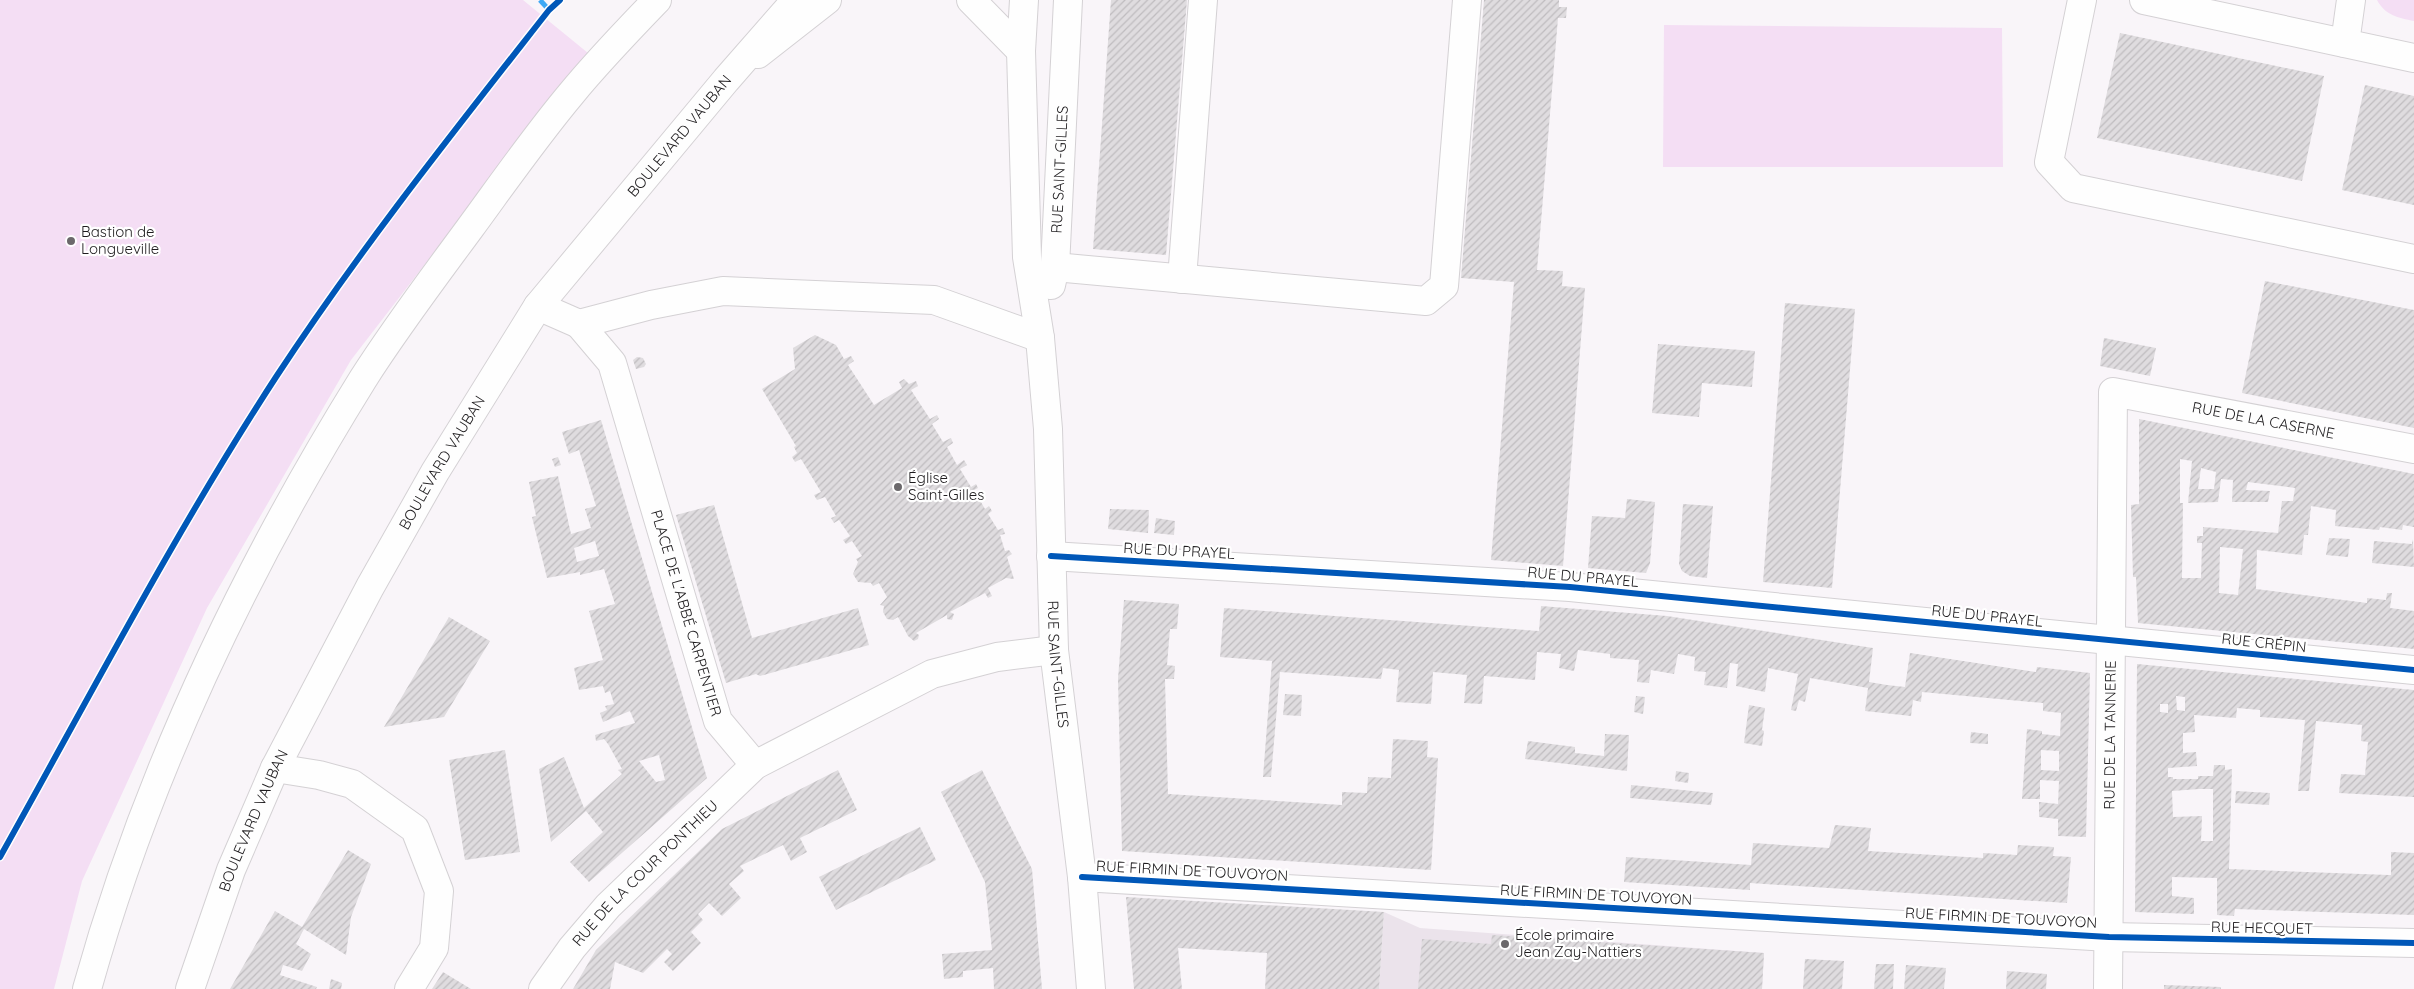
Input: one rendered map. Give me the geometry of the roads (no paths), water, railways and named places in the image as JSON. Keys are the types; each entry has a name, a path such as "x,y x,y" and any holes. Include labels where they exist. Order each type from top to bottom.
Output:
{"street":[{"path":"87,989 106,919 147,804 205,667 266,548 321,452 364,378 501,186 571,93 657,0"},
{"name":"BOULEVARD VAUBAN","path":"190,989 231,870 275,768 379,570 435,472 538,306 726,80 796,0"},
{"path":"726,80 827,0"},
{"path":"971,0 1021,51"},
{"name":"RUE SAINT-GILLES","path":"1024,0 1021,51 1027,257 1040,338 1049,447 1054,650 1082,877 1091,989"},
{"name":"RUE SAINT-GILLES","path":"1040,338 1055,268 1068,0"},
{"path":"1182,279 1203,0"},
{"path":"1055,268 1426,301 1444,286 1467,0"},
{"path":"2082,0 2049,162 2073,188 2414,258"},
{"path":"2144,0 2414,58"},
{"path":"2345,43 2351,0"},
{"path":"579,324 651,305 723,291 934,300 1040,338"},
{"name":"PLACE DE L'ABBÉ CARPENTIER","path":"538,306 579,324 612,363 718,722 756,765"},
{"name":"RUE DE LA CASERNE","path":"2113,392 2414,449"},
{"name":"RUE DE LA TANNERIE","path":"2108,989 2110,937 2113,392"},
{"name":"RUE DU PRAYEL","path":"1051,556 1570,587 2112,641"},
{"name":"RUE CRÉPIN","path":"2112,641 2414,670"},
{"path":"756,765 932,674 997,657 1054,650"},
{"name":"RUE DE LA COUR PONTHIEU","path":"543,989 572,948 608,906 756,765"},
{"path":"275,768 318,775 352,784 415,829 439,891 434,948 409,989"},
{"name":"RUE FIRMIN DE TOUVOYON","path":"1082,877 2110,937"},
{"name":"RUE HECQUET","path":"2110,937 2414,944"}],"place":[{"name":"Bastion de Longueville","path":"71,241"},
{"name":"Église Saint-Gilles","path":"898,487"},
{"name":"École primaire Jean Zay-Nattiers","path":"1505,944"}]}
